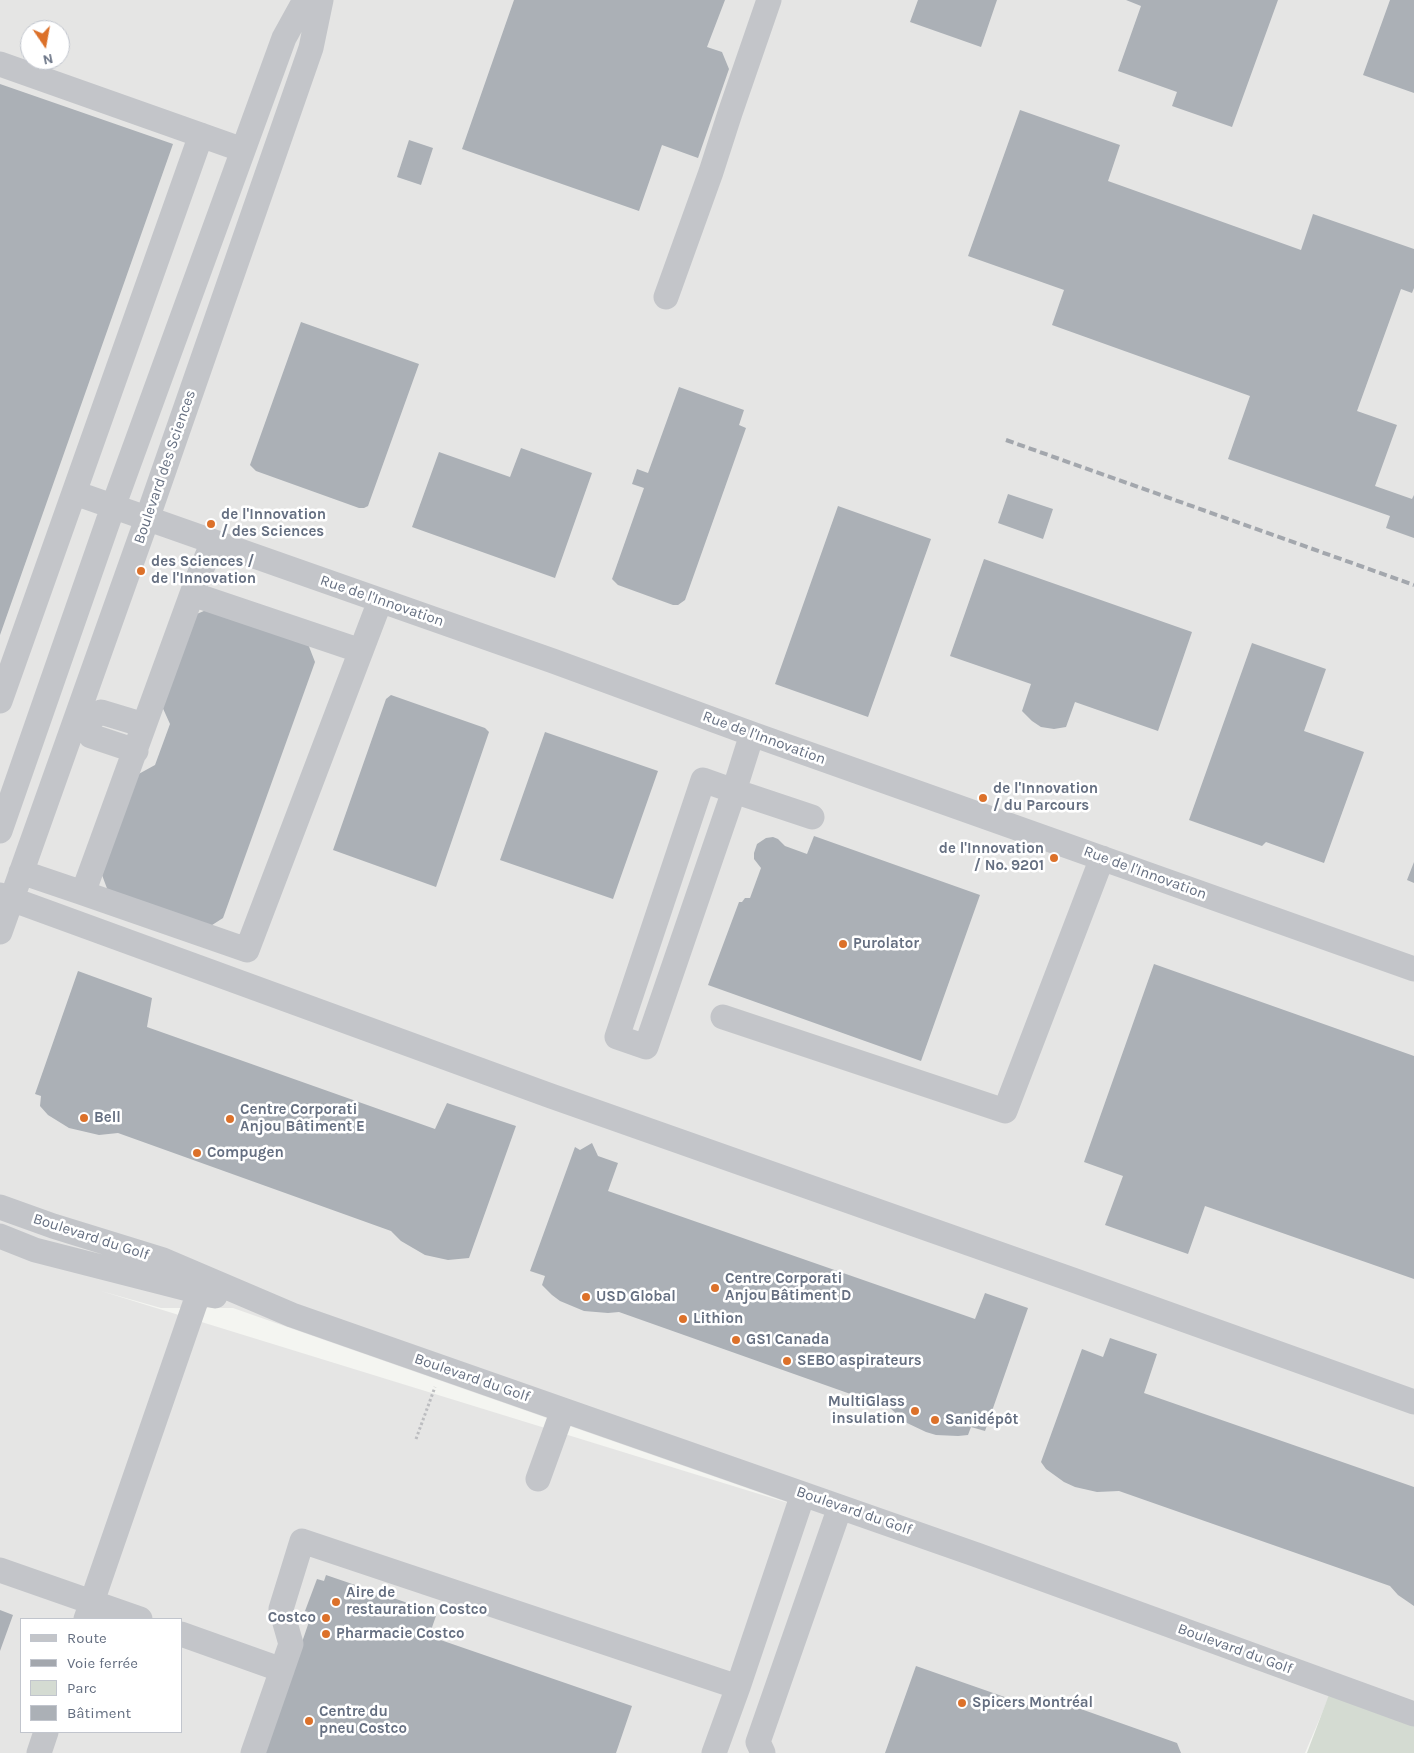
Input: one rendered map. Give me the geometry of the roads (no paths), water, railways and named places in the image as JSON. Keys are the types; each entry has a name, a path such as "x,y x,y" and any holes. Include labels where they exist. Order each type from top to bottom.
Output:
{"street":[{"path":"0,831 10,771 113,507 284,38 304,0"},
{"name":"Boulevard des Sciences","path":"0,932 6,897 21,872 82,719 147,519 311,48 322,0"},
{"path":"666,297 711,172 769,0"},
{"path":"0,64 243,150"},
{"path":"0,700 201,134"},
{"name":"Rue de l'Innovation","path":"74,493 564,665 752,734 1414,969"},
{"path":"83,893 192,594 213,542"},
{"path":"192,594 361,651"},
{"path":"21,872 247,950 380,601"},
{"path":"136,751 91,736 82,719 101,712 144,725"},
{"path":"752,734 734,791 646,1047 616,1037 703,780 734,791 812,817"},
{"path":"723,1017 1005,1111 1102,858"},
{"path":"6,897 551,1096 1414,1402"},
{"name":"Boulevard du Golf","path":"0,1207 53,1226 163,1260 292,1315 978,1555 1414,1714"},
{"name":"Boulevard du Golf","path":"0,1236 35,1250 292,1315"},
{"path":"89,1611 199,1292"},
{"path":"538,1479 563,1410"},
{"path":"714,1753 803,1494"},
{"path":"763,1753 758,1742 840,1507"},
{"path":"253,1753 291,1644 281,1609 302,1541 738,1687"},
{"path":"0,1570 89,1611 134,1618"},
{"path":"182,1634 282,1670"},
{"path":"39,1753 46,1733"}],"railway":[{"path":"1006,440 1414,585"}],"place":[{"name":"de l'Innovation / des Sciences","path":"211,524"},
{"name":"des Sciences / de l'Innovation","path":"141,571"},
{"name":"de l'Innovation / du Parcours","path":"983,798"},
{"name":"de l'Innovation / No. 9201","path":"1054,858"},
{"name":"Purolator","path":"843,944"},
{"name":"Bell","path":"84,1118"},
{"name":"Centre Corporati Anjou Bâtiment E","path":"230,1119"},
{"name":"Compugen","path":"197,1153"},
{"name":"Centre Corporati Anjou Bâtiment D","path":"715,1288"},
{"name":"USD Global","path":"586,1297"},
{"name":"Lithion","path":"683,1319"},
{"name":"GS1 Canada","path":"736,1340"},
{"name":"SEBO aspirateurs","path":"787,1361"},
{"name":"MultiGlass insulation","path":"915,1411"},
{"name":"Sanidépôt","path":"935,1420"},
{"name":"Aire de restauration Costco","path":"336,1602"},
{"name":"Costco","path":"326,1618"},
{"name":"Pharmacie Costco","path":"326,1634"},
{"name":"Spicers Montréal","path":"962,1703"},
{"name":"Centre du pneu Costco","path":"309,1721"}]}
